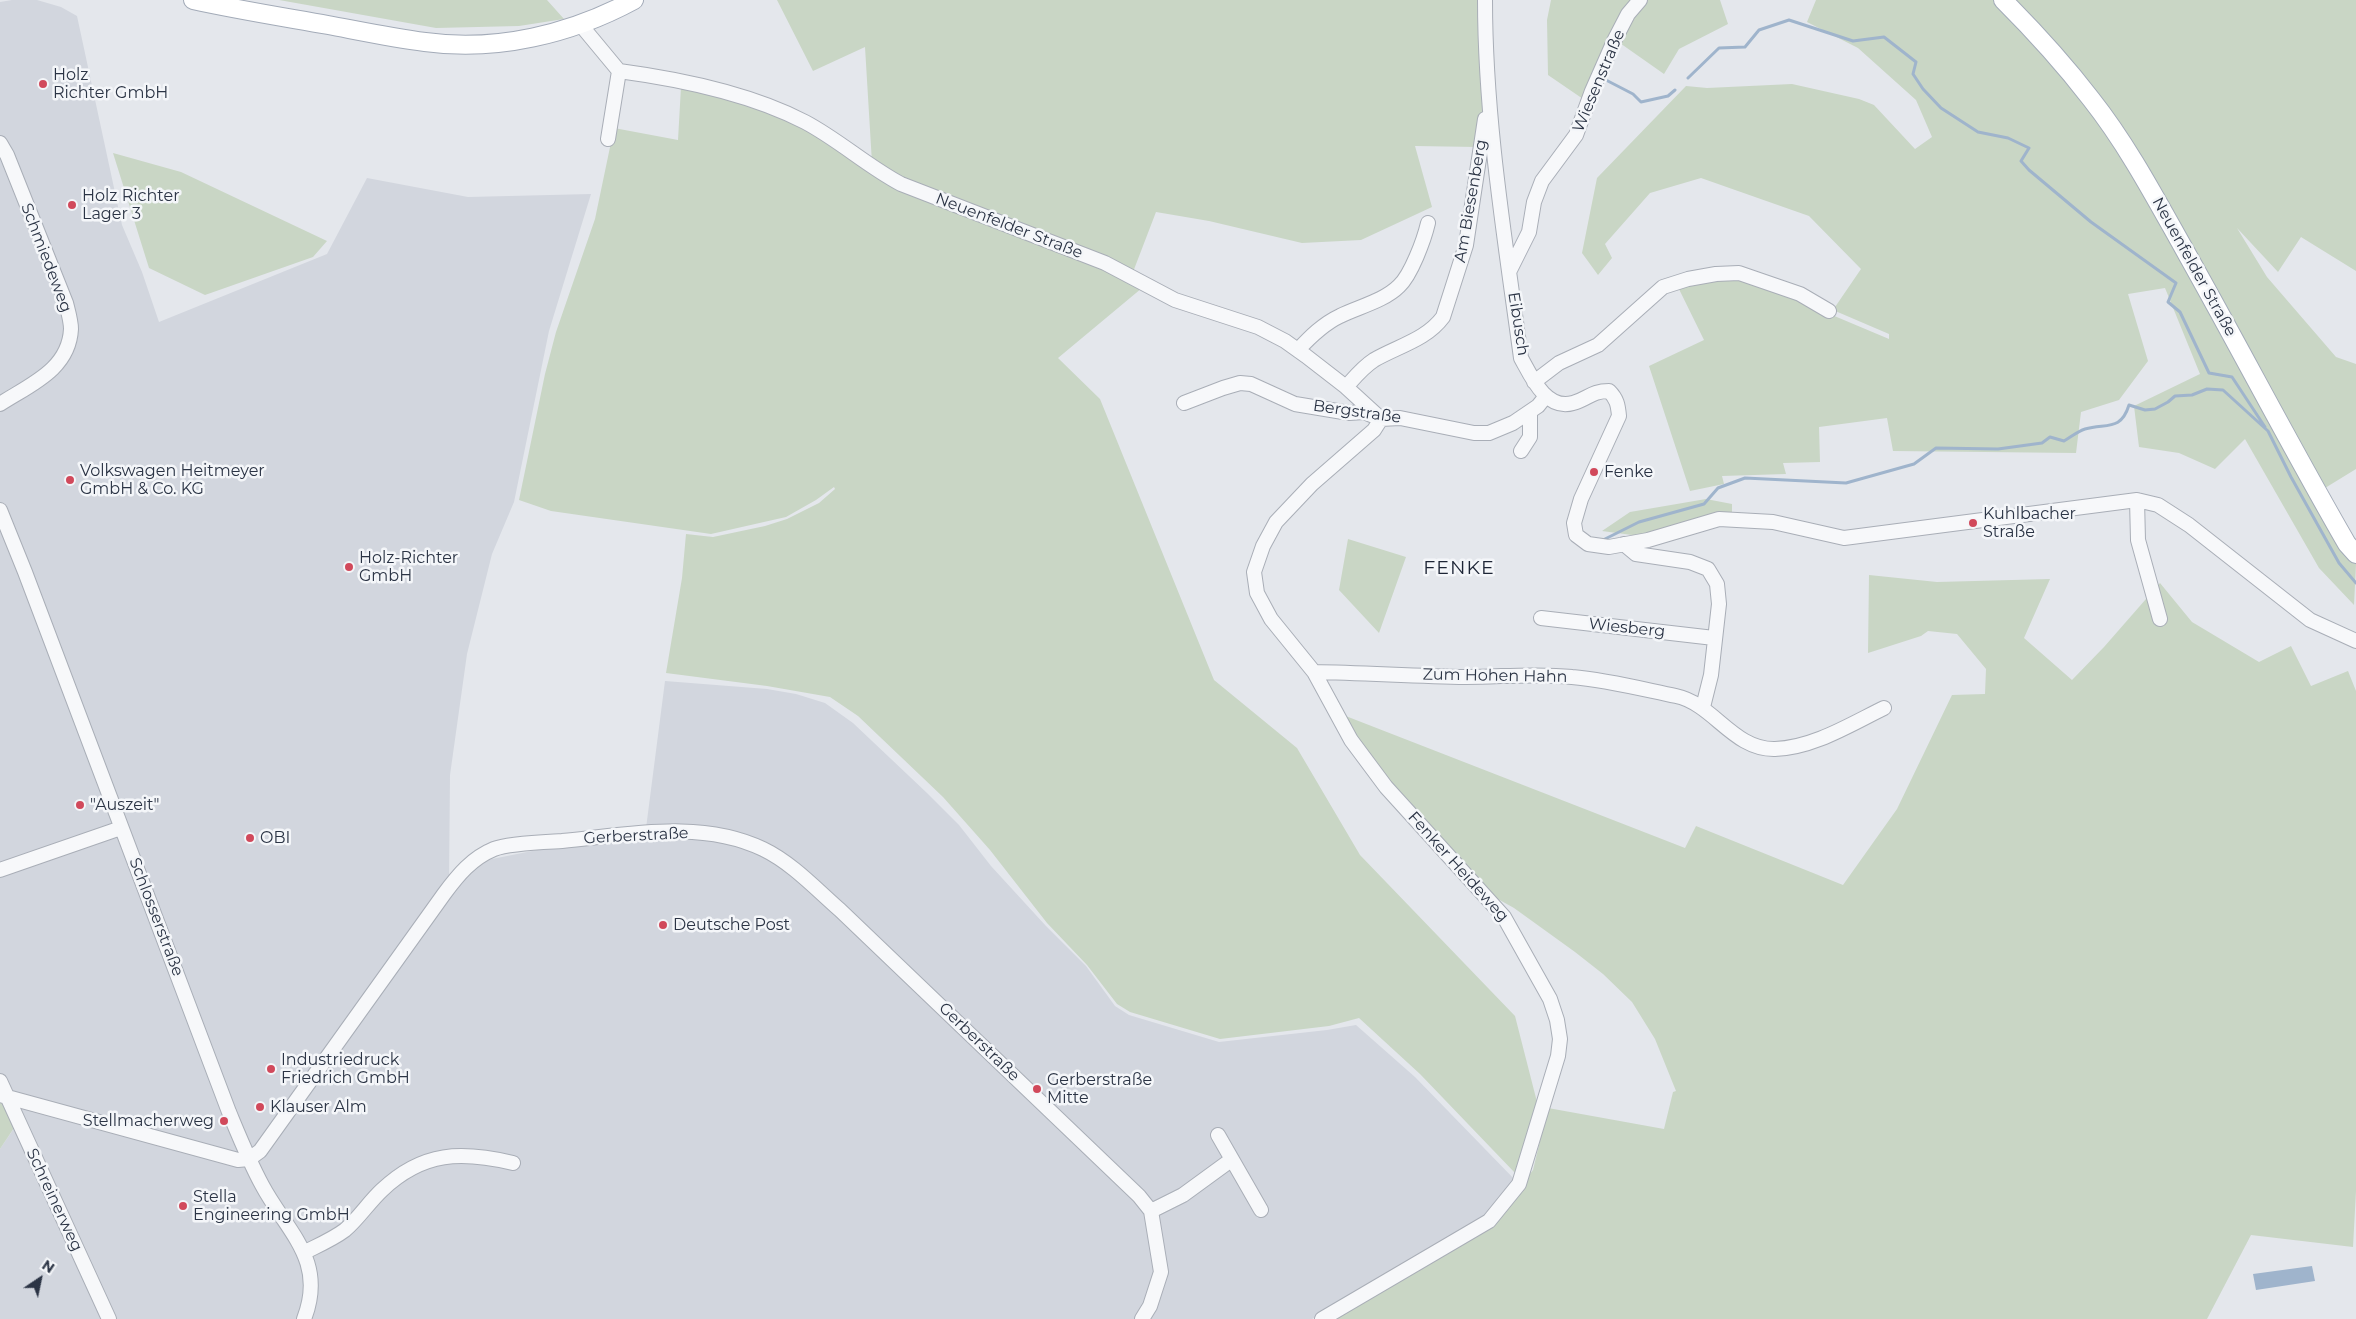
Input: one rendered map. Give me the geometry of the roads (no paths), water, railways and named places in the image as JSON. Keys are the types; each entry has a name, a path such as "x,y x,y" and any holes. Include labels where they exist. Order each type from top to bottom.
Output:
{"main road":[{"path":"193,0 427,43 469,44 514,41 550,35 634,0"},
{"name":"Neuenfelder Straße","path":"2003,0 2037,35 2092,100 2142,173 2231,333 2297,458 2347,544 2356,554"}],"street":[{"name":"Eibusch","path":"1485,0 1485,60 1489,111 1521,358 1534,382 1546,396"},
{"name":"Wiesenstraße","path":"1510,270 1529,232 1534,202 1542,181 1576,135 1614,41 1628,14 1640,0"},
{"path":"580,24 619,71 608,139"},
{"name":"Neuenfelder Straße","path":"619,71 669,80 772,106 812,126 879,172 901,184 1097,259 1175,300 1258,327 1285,340 1346,387 1381,419"},
{"name":"Am Biesenberg","path":"1346,387 1360,371 1374,360 1419,338 1436,327 1443,317 1466,245 1484,127 1489,111"},
{"name":"Schmiedeweg","path":"0,143 7,155 66,303 71,329 61,361 53,370 0,404"},
{"path":"1298,350 1320,329 1337,317 1393,291 1401,284 1425,235 1428,223"},
{"path":"1534,382 1559,363 1598,345 1663,287 1688,279 1716,274 1739,274 1800,294 1829,311"},
{"name":"Bergstraße","path":"1184,403 1223,388 1240,384 1251,384 1295,404 1349,413 1364,412 1381,419 1400,418 1474,433 1488,433 1501,430 1530,412 1546,396"},
{"path":"1546,396 1563,405 1574,403 1596,391 1609,391 1615,397 1619,416 1581,499 1574,523 1576,535 1588,544 1609,547 1719,519 1773,522 1844,538 2137,500 2158,505 2189,525 2310,620 2356,641"},
{"path":"1521,451 1530,437 1530,412"},
{"name":"Fenker Heideweg","path":"1322,1319 1489,1221 1519,1184 1558,1056 1560,1039 1557,1020 1550,999 1504,917 1386,787 1351,740 1314,672 1271,619 1257,593 1254,572 1263,546 1284,512 1312,484 1374,430 1381,419"},
{"path":"2137,500 2138,540 2160,619"},
{"name":"Schlosserstraße","path":"0,510 26,572 121,828 249,1158 262,1185 305,1252 311,1278 310,1303 304,1319"},
{"path":"1624,544 1636,554 1690,562 1708,569 1717,584 1719,604 1711,675 1702,708"},
{"name":"Wiesberg","path":"1541,618 1714,638"},
{"name":"Zum Hohen Hahn","path":"1314,672 1466,677 1541,675 1574,677 1680,697 1702,708 1721,725 1740,738 1756,746 1774,750 1801,745 1884,708"},
{"path":"0,870 121,828"},
{"name":"Gerberstraße","path":"249,1158 260,1151 444,894 469,864 495,848 680,830 734,838 764,849 791,867 1139,1196 1151,1211 1158,1241 1161,1272 1150,1306 1142,1319"},
{"name":"Schreinerweg","path":"0,1080 3,1096 109,1319"},
{"path":"3,1096 238,1160 249,1158"},
{"path":"1218,1135 1261,1210"},
{"path":"305,1252 346,1229 382,1190 408,1170 430,1159 454,1154 486,1157 513,1163"},
{"path":"1151,1211 1183,1195 1231,1160"}],"water":[{"path":"2312,1266 2315,1281 2256,1290 2253,1274"}],"waterway":[{"path":"1688,78 1719,48 1745,47 1759,30 1789,20 1853,41 1884,37 1916,62 1913,74 1923,89 1941,108 1978,132 2008,138 2029,148 2021,161 2029,170 2091,222 2176,283 2168,302 2180,312 2209,373 2232,377 2265,427"},
{"path":"1604,79 1633,94 1641,102 1668,96 1675,90"},
{"path":"1605,539 1639,522 1704,504 1718,488 1745,478 1846,483 1914,464 1936,448 1998,449 2042,443 2050,437 2064,441 2085,429 2117,422 2122,419 2129,405 2145,410 2155,409 2175,396 2192,395 2207,389 2223,390 2268,431 2291,477 2339,563 2356,583"}],"place":[{"name":"Holz Richter GmbH","path":"43,84"},
{"name":"Holz Richter Lager 3","path":"72,205"},
{"name":"Fenke","path":"1594,472"},
{"name":"Volkswagen Heitmeyer GmbH & Co. KG","path":"70,480"},
{"name":"Kuhlbacher Straße","path":"1973,523"},
{"name":"Holz-Richter GmbH","path":"349,567"},
{"name":"\"Auszeit\"","path":"80,805"},
{"name":"OBI","path":"250,838"},
{"name":"Deutsche Post","path":"663,925"},
{"name":"Industriedruck Friedrich GmbH","path":"271,1069"},
{"name":"Gerberstraße Mitte","path":"1037,1089"},
{"name":"Klauser Alm","path":"260,1107"},
{"name":"Stellmacherweg","path":"224,1121"},
{"name":"Stella Engineering GmbH","path":"183,1206"}],"district":[{"name":"FENKE","path":"1459,568"}]}
